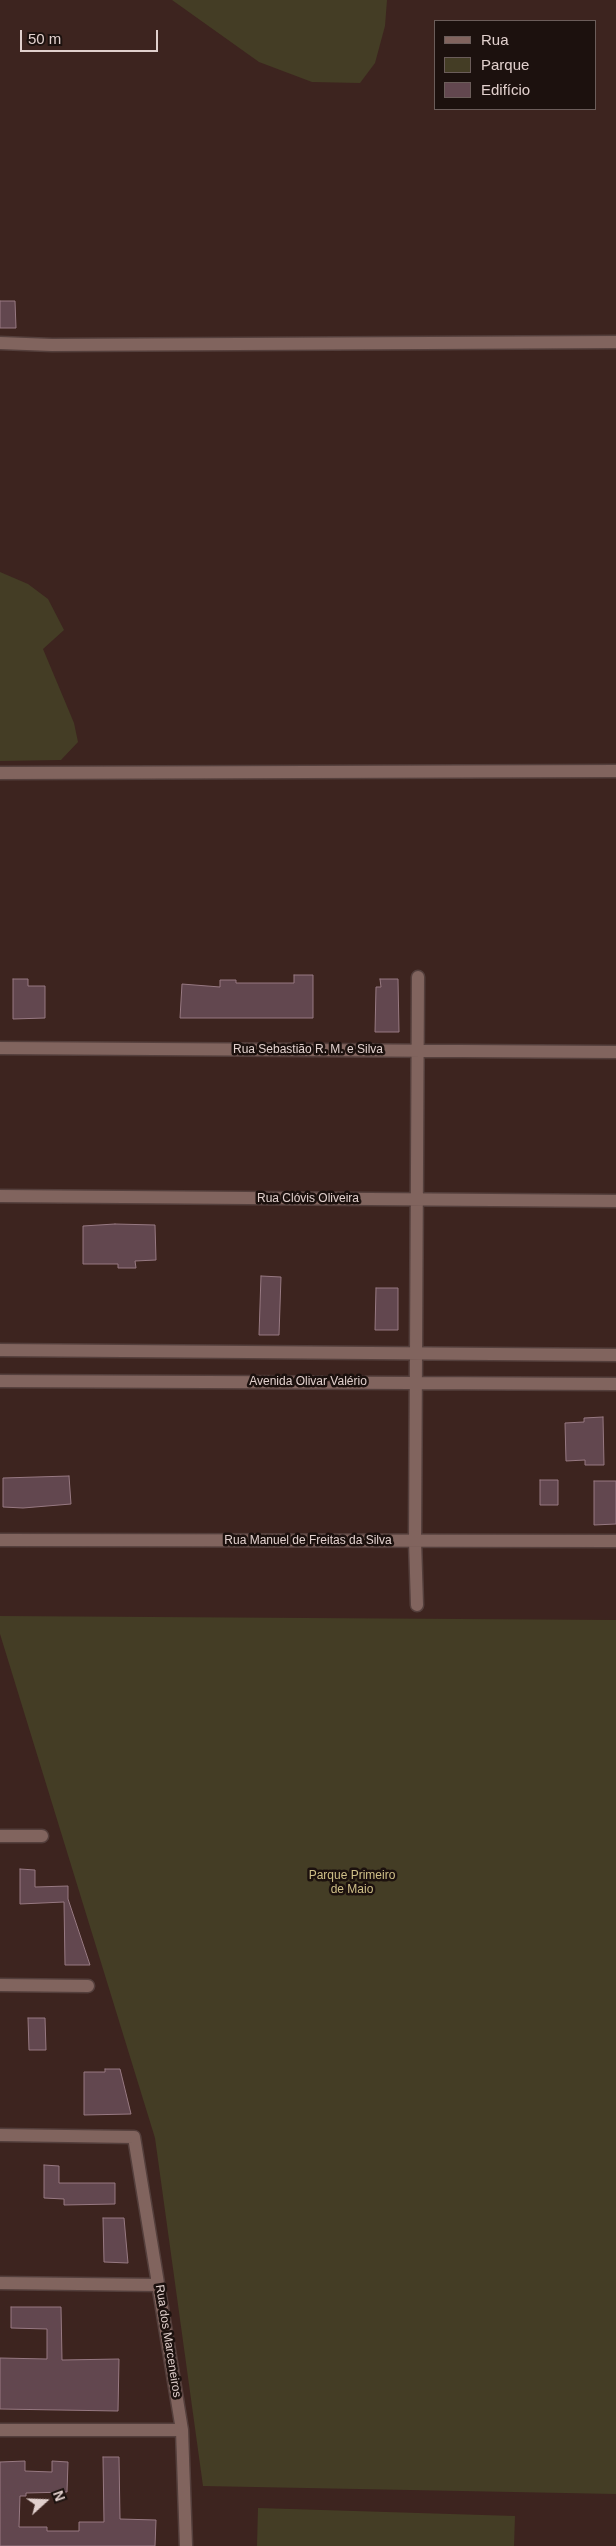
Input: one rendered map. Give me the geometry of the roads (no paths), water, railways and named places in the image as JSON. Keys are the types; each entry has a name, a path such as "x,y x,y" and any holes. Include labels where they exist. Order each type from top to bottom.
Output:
{"street":[{"path":"0,343 62,345 616,342"},
{"path":"0,773 616,771"},
{"path":"417,1606 415,1541 418,977"},
{"name":"Rua Sebastião R. M. e Silva","path":"0,1048 616,1052"},
{"name":"Rua Clóvis Oliveira","path":"0,1196 616,1201"},
{"path":"0,1350 416,1355 616,1355"},
{"name":"Avenida Olivar Valério","path":"0,1381 616,1384"},
{"name":"Rua Manuel de Freitas da Silva","path":"0,1540 616,1541"},
{"path":"0,1836 42,1836"},
{"path":"0,1985 88,1986"},
{"name":"Rua dos Marceneiros","path":"0,2135 134,2138 182,2430 186,2546"},
{"path":"0,2283 158,2285"},
{"path":"0,2430 182,2430"}],"park label":[{"name":"Parque Primeiro de Maio","path":"352,1883"}]}
